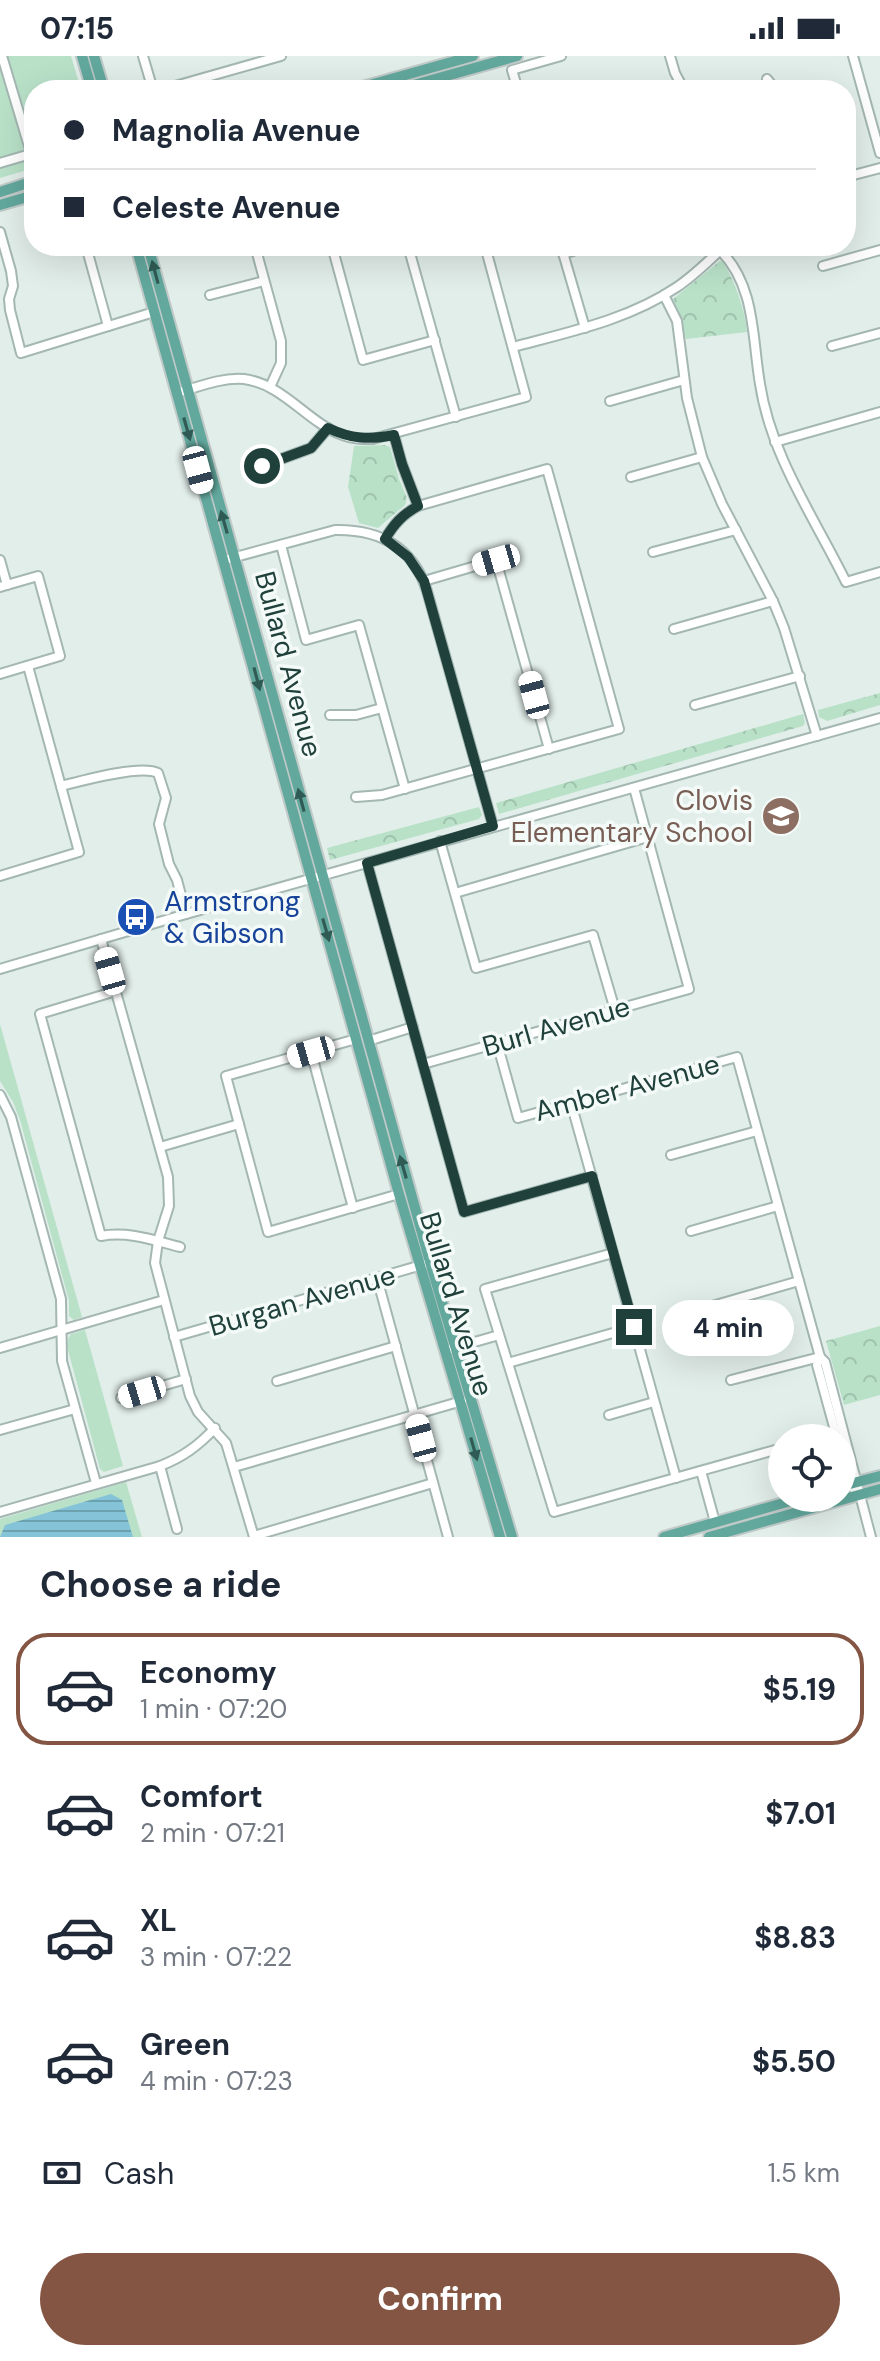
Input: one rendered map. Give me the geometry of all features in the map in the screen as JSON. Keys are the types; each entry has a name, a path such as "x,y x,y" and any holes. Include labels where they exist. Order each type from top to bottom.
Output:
{"main road":[{"path":"82,56 89,80"},
{"path":"94,56 101,80"},
{"path":"388,80 473,56"},
{"path":"432,80 517,56"},
{"path":"0,192 24,184"},
{"path":"0,205 24,198"},
{"name":"Bullard Avenue","path":"139,256 154,312 182,392 317,877 383,1094 424,1264"},
{"name":"Bullard Avenue","path":"151,256 175,346 182,392"},
{"path":"154,312 160,314 168,337 175,346"},
{"name":"Bullard Avenue","path":"317,877 356,1039 399,1194 512,1537"},
{"name":"Bullard Avenue","path":"356,1039 363,1045 383,1094"},
{"name":"Bullard Avenue","path":"466,1400 500,1537"},
{"path":"856,1482 880,1476"},
{"path":"709,1537 739,1533 877,1489"},
{"path":"664,1537 768,1507"}],"street":[{"path":"2,56 24,125"},
{"path":"143,56 150,80"},
{"path":"196,80 281,56"},
{"path":"515,80 512,70 561,56"},
{"path":"670,56 678,80"},
{"path":"853,56 880,153"},
{"path":"0,163 24,156"},
{"path":"856,174 880,168"},
{"path":"0,232 11,271 10,310 21,353 154,312"},
{"path":"823,266 880,250"},
{"path":"89,256 108,326"},
{"path":"258,256 282,351 278,373 270,387"},
{"path":"335,256 363,360 435,340"},
{"path":"411,256 456,417"},
{"path":"182,392 234,379 247,379 270,387 328,428 357,439 394,435 526,397 488,256"},
{"path":"564,256 585,328"},
{"path":"513,347 621,316 664,295 714,256"},
{"path":"728,256 748,299 760,386 775,442 846,582 880,572"},
{"path":"210,295 264,281"},
{"path":"664,295 677,321 693,429 702,457 722,504 773,601 800,676 817,736"},
{"path":"832,346 880,333"},
{"path":"610,401 684,380"},
{"path":"775,442 880,412"},
{"path":"262,466 311,448 328,428"},
{"path":"394,435 418,506"},
{"path":"631,477 702,457"},
{"path":"356,797 382,795 619,729 547,469 418,506 404,513 385,539"},
{"path":"229,559 335,530 368,532 385,539 408,557 424,581 493,826"},
{"path":"653,552 736,530"},
{"path":"281,545 306,640 359,625 405,789"},
{"path":"0,560 3,586 38,576 60,656 0,674"},
{"path":"424,581 496,560 549,749"},
{"path":"674,629 773,601"},
{"path":"0,865 2,875 79,852 28,666"},
{"path":"695,705 800,676"},
{"path":"330,715 356,715 382,708"},
{"path":"0,969 440,841 880,718"},
{"path":"61,786 143,769 158,773 166,803 160,829 186,914"},
{"path":"455,893 648,837 634,788"},
{"name":"Burl Avenue","path":"423,1064 689,989 648,837"},
{"path":"440,841 476,968 593,935 615,1010"},
{"path":"367,863 464,1212 592,1176"},
{"path":"101,939 170,1191 155,1263 164,1300 190,1396 198,1412 226,1443 254,1536 433,1483"},
{"path":"116,991 40,1014 101,1236 121,1234 180,1247"},
{"path":"368,1041 413,1027"},
{"path":"356,1039 226,1076 268,1232 399,1194"},
{"name":"Amber Avenue","path":"497,1043 518,1118 737,1057 757,1131"},
{"path":"311,1052 353,1208"},
{"path":"0,1095 11,1117 61,1299 62,1361 96,1483"},
{"path":"571,1103 676,1478"},
{"path":"160,1147 239,1124"},
{"path":"671,1155 757,1131 820,1357 825,1362 837,1424"},
{"path":"691,1231 778,1206"},
{"path":"613,1253 485,1289 554,1512 768,1452"},
{"name":"Burgan Avenue","path":"174,1337 424,1264"},
{"path":"377,1278 448,1537"},
{"path":"712,1306 799,1281"},
{"path":"0,1348 164,1300"},
{"path":"508,1363 634,1327"},
{"path":"450,1349 499,1335"},
{"path":"277,1381 396,1346"},
{"path":"731,1380 820,1357"},
{"path":"121,1398 186,1379"},
{"path":"234,1467 466,1400"},
{"path":"609,1415 654,1402"},
{"path":"0,1430 75,1409"},
{"path":"0,1512 160,1466 195,1449 215,1428"},
{"path":"160,1466 177,1529"},
{"path":"701,1471 715,1522"},
{"path":"856,1491 871,1537"}],"green space":[{"path":"0,56 71,56 78,80 24,80 24,171 0,178"},
{"path":"720,261 736,287 747,332 686,339 673,299"},
{"path":"354,446 390,447 407,498 405,505 378,528 359,523 348,487"},
{"path":"880,693 880,705 827,721 819,717 818,710"},
{"path":"803,714 803,726 499,814 496,803"},
{"path":"479,807 482,815 479,819 330,860 327,848"},
{"path":"0,1024 82,1317 74,1320 69,1316 69,1301 20,1120 0,1081"},
{"path":"880,1326 880,1395 844,1405 826,1341"},
{"path":"85,1330 123,1466 104,1472 100,1469 68,1350 71,1334"},
{"path":"126,1482 142,1537 0,1537 0,1519"}],"water":[{"path":"111,1494 122,1500 133,1537 0,1537 5,1525"}],"place":[{"name":"Clovis Elementary School","path":"781,816"},
{"name":"Armstrong & Gibson","path":"136,917"}],"route":[{"path":"262,466 311,448 328,428 357,439 394,435 418,506 404,513 385,539 408,557 424,581 493,826 367,863 464,1212 592,1176 634,1327"}]}
